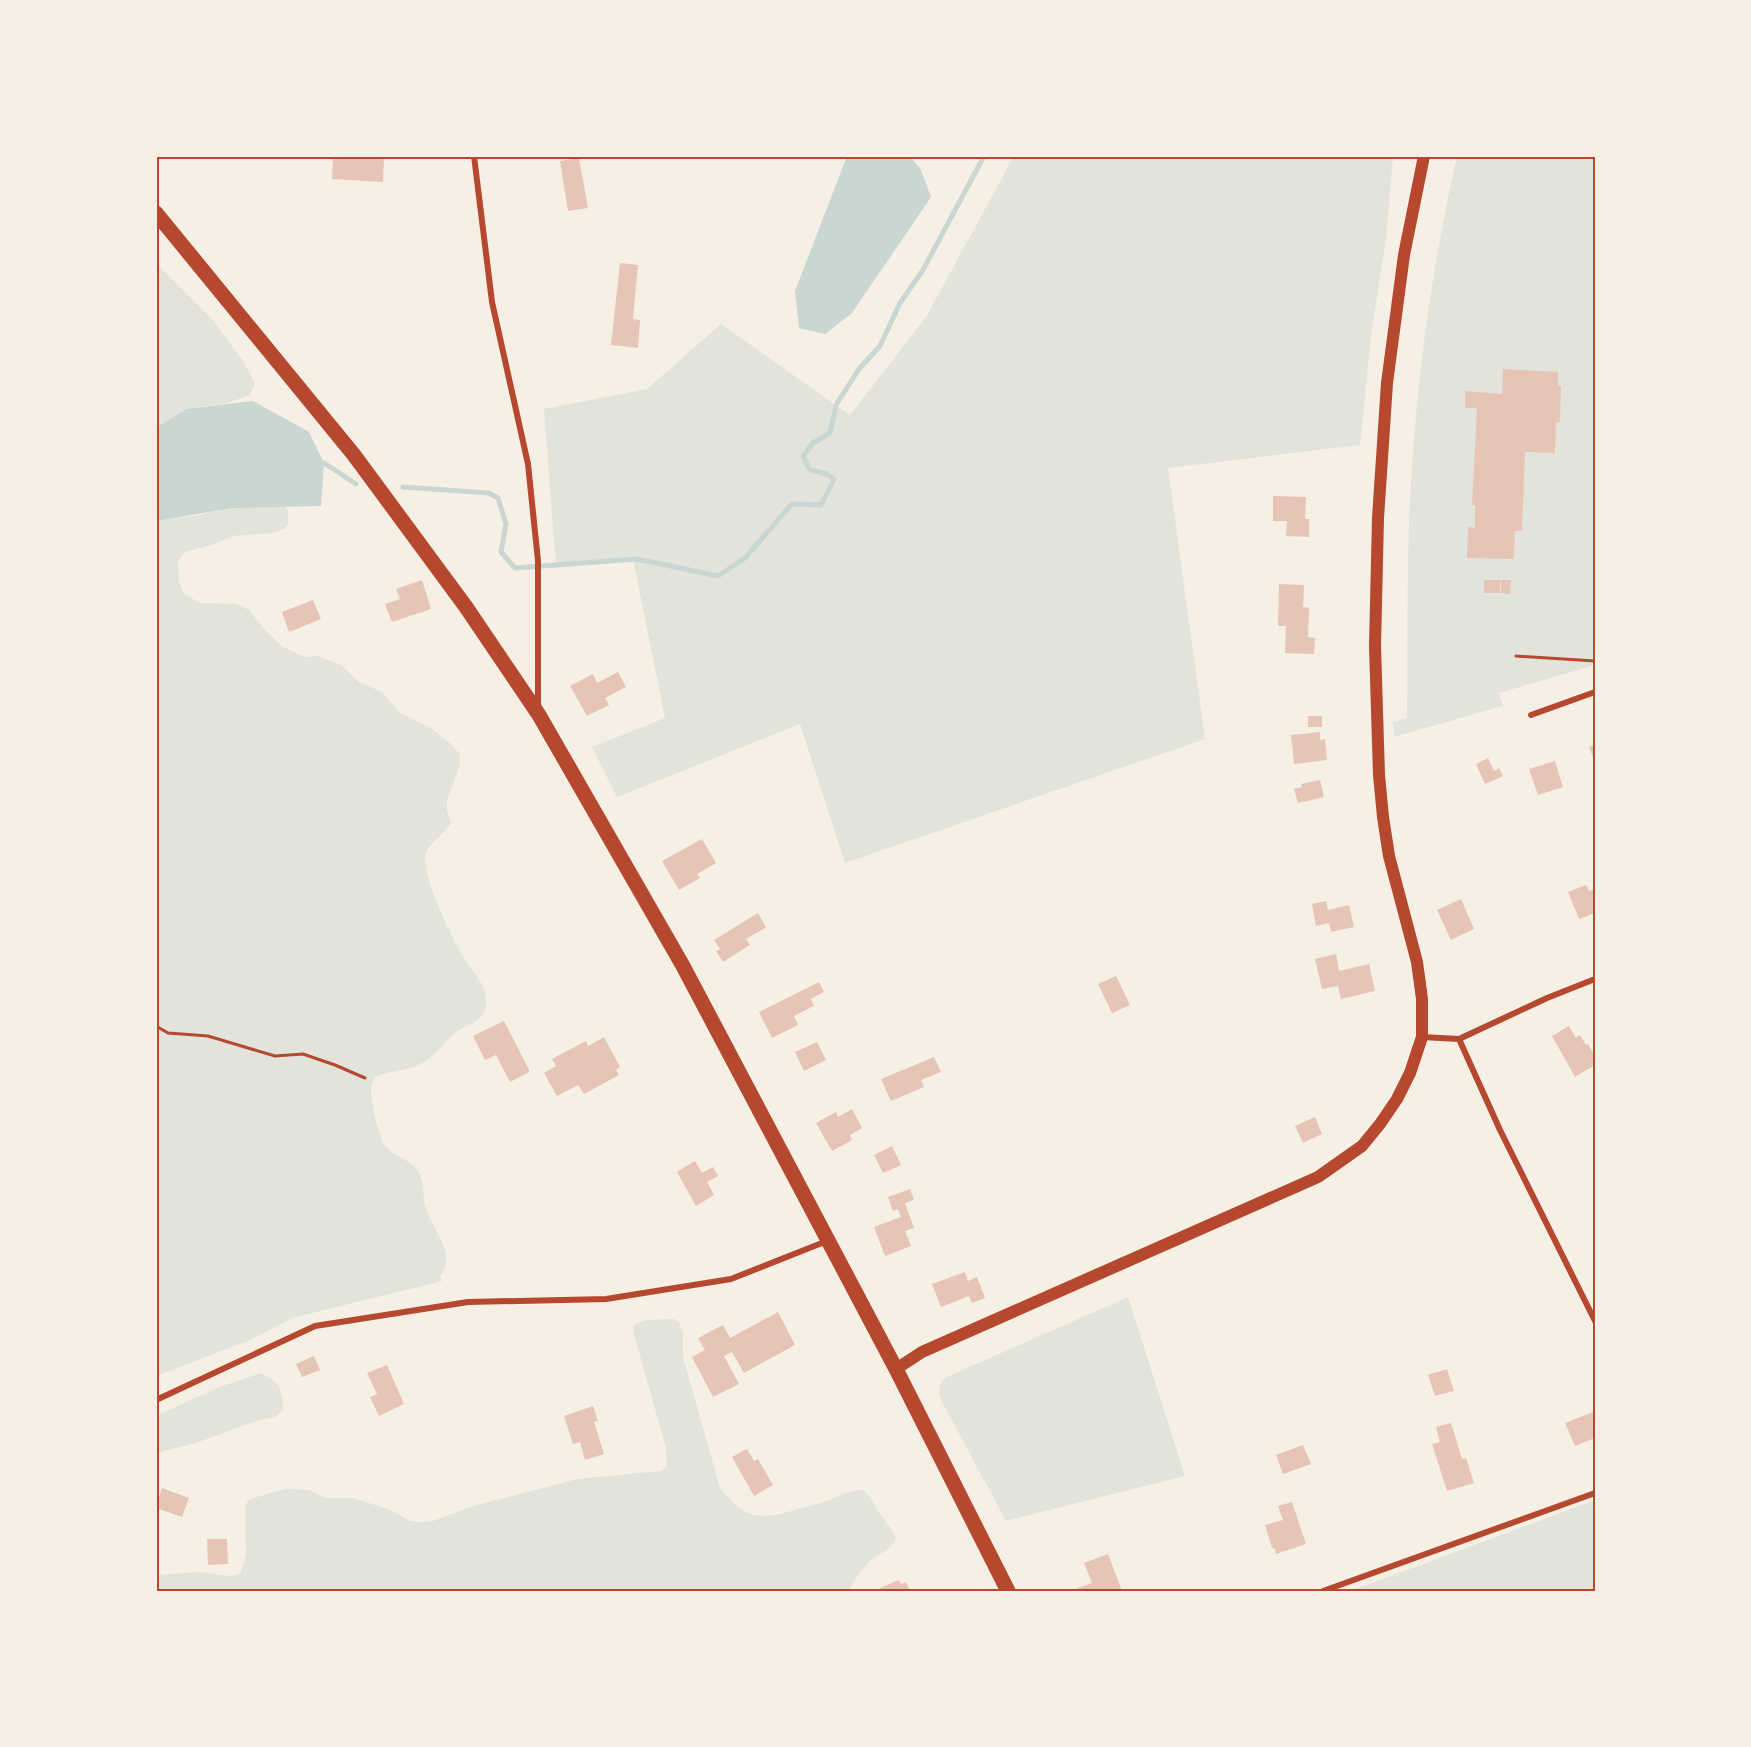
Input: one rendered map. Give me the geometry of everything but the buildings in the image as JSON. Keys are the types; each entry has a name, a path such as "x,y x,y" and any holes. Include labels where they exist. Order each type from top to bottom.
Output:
{"main road":[{"path":"896,1369 922,1352 1318,1177 1362,1146 1397,1099 1410,1073 1422,1037 1422,999 1417,962 1384,830 1379,775 1375,646 1378,518 1387,383 1404,255 1424,156"},
{"path":"156,213 372,478 466,607 538,715 683,966 896,1369 1008,1591"}],"street":[{"path":"474,156 492,302 528,464 538,561 538,715"},
{"path":"1532,715 1595,692"},
{"path":"1422,1037 1459,1040 1595,978"},
{"path":"1459,1040 1500,1130 1595,1321"},
{"path":"156,1400 315,1326 468,1302 606,1299 731,1279 827,1241"},
{"path":"1323,1591 1595,1493"}],"path":[{"path":"1516,656 1595,661"},
{"path":"156,1026 168,1033 208,1036 275,1056 303,1054 365,1078"}],"shaded area":[{"path":"847,156 909,156 920,168 931,197 852,313 825,334 799,328 795,291"},
{"path":"1014,156 1393,156 1386,239 1371,336 1360,445 1168,468 1205,739 845,863 800,724 617,797 592,747 665,718 633,559 556,567 544,409 647,389 721,324 850,415 926,317"},
{"path":"1457,156 1595,156 1595,665 1499,693 1503,706 1394,737 1393,722 1407,718 1409,519 1424,341 1435,267"},
{"path":"156,263 212,319 243,361 255,383 250,395 228,403 193,408 156,431"},
{"path":"253,401 309,432 324,463 321,506 232,508 156,521 156,428 186,409"},
{"path":"234,506 285,506 288,511 288,524 284,529 273,533 232,536 215,544 185,552 178,561 179,581 183,593 200,603 237,604 249,610 283,647 305,657 318,656 341,665 359,682 382,692 399,712 431,728 459,753 460,765 447,800 447,811 451,823 429,847 425,859 431,887 438,904 463,957 479,979 486,995 486,1004 484,1012 474,1023 456,1032 424,1062 375,1077 371,1087 374,1112 384,1144 416,1168 421,1178 426,1209 445,1252 445,1268 440,1276 442,1281 292,1318 248,1341 156,1376 156,514 185,517"},
{"path":"1128,1297 1185,1476 1006,1521 940,1398 941,1384 947,1377"},
{"path":"674,1319 679,1322 683,1333 683,1357 720,1488 729,1499 747,1512 766,1516 788,1512 863,1490 871,1498 891,1529 896,1538 894,1542 868,1563 849,1591 156,1591 156,1575 200,1572 229,1576 240,1574 246,1555 245,1506 253,1498 285,1489 309,1490 324,1498 353,1498 388,1509 410,1521 421,1522 433,1521 473,1506 577,1479 660,1471 667,1466 666,1448 633,1331 634,1325 645,1320"},
{"path":"261,1373 273,1380 281,1391 284,1409 275,1417 256,1421 196,1443 156,1453 156,1416 219,1387"},
{"path":"1595,1500 1595,1591 1350,1591"}],"waterway":[{"path":"403,487 489,493 498,498 506,524 501,552 515,568 637,559 718,576 745,558 792,504 821,505 834,479 827,474 810,470 803,456 813,443 830,433 836,405 859,369 880,346 900,303 923,270 984,156"},
{"path":"319,463 324,463 356,484"}]}
